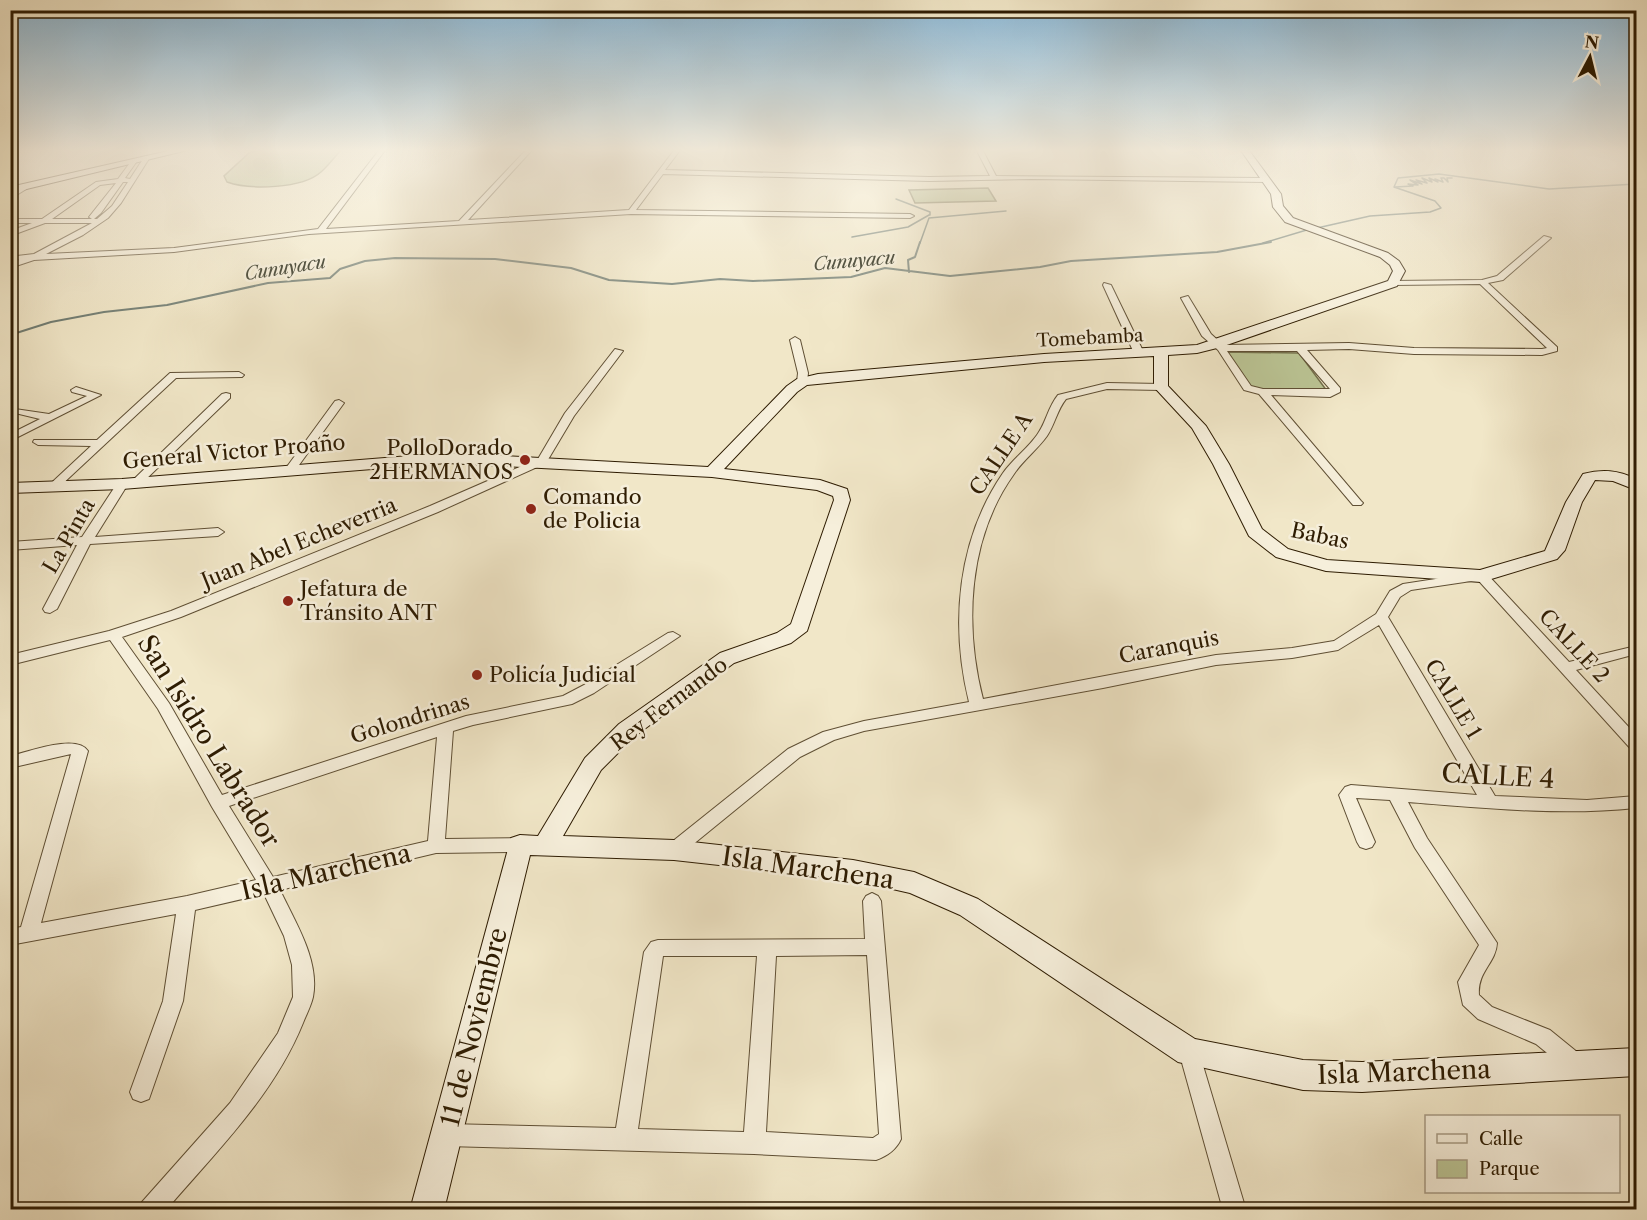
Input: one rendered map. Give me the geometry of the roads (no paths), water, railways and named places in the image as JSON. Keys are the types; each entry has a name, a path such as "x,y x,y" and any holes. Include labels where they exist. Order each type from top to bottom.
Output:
{"street":[{"path":"10,234 44,221 65,206"},
{"path":"10,261 20,258 87,221 103,206"},
{"path":"10,266 31,259 100,221 115,206"},
{"path":"320,232 340,206"},
{"path":"460,224 477,206"},
{"path":"631,212 636,206"},
{"path":"1278,206 1283,215 1297,224 1373,250 1395,263 1399,271 1393,283 1482,282 1500,278 1547,238"},
{"path":"20,258 174,250 248,239 320,232 631,212 910,216"},
{"path":"10,221 100,221"},
{"path":"1219,346 1300,348 1349,346 1414,351 1542,352 1554,349 1482,282"},
{"name":"Tomebamba","path":"802,382 818,378 1044,358 1161,353 1219,346 1393,283"},
{"path":"1107,285 1139,353"},
{"path":"1185,298 1207,336 1219,346 1245,386 1251,390 1335,393 1336,390 1300,348"},
{"path":"712,472 792,389 802,382 803,374 795,340"},
{"path":"542,461 569,415 618,351"},
{"path":"1161,353 1161,387"},
{"path":"53,487 173,375 239,375"},
{"name":"CALLE A","path":"977,705 968,662 964,608 967,581 982,523 998,491 1008,474 1044,433 1057,401 1062,397 1107,387 1161,387"},
{"name":"Babas","path":"1161,387 1198,426 1221,464 1255,532 1282,553 1326,565 1481,576"},
{"path":"10,438 96,395 76,390"},
{"path":"1263,392 1357,503"},
{"name":"La Pinta","path":"50,609 86,542 130,483 226,396"},
{"path":"290,470 339,404"},
{"path":"19,411 51,418"},
{"path":"38,442 98,443"},
{"name":"General Victor Proaño","path":"10,488 130,483 447,458 542,461 712,472 819,485 841,493 842,500 800,627"},
{"name":"Juan Abel Echeverria","path":"10,660 145,625 261,580 542,461"},
{"name":"Caranquis","path":"674,850 794,753 828,736 864,726 1216,660 1317,650 1338,645 1381,617 1395,594 1408,587 1481,576 1551,555 1556,550 1574,502 1589,477 1600,474 1617,476 1636,485"},
{"path":"10,546 218,532"},
{"name":"CALLE 2","path":"1481,576 1636,744"},
{"name":"CALLE 1","path":"1381,617 1490,802"},
{"name":"Rey Fernando","path":"533,844 593,764 627,730 727,658 784,638 800,627"},
{"name":"San Isidro Labrador","path":"113,635 164,707 218,803 269,886 293,936 302,965 303,997 286,1039 238,1111 150,1209"},
{"name":"Golondrinas","path":"218,803 471,720 567,700 589,689 673,636"},
{"path":"1566,668 1636,650"},
{"path":"436,846 446,728"},
{"path":"10,762 67,748 80,751 19,936"},
{"name":"CALLE 4","path":"1366,842 1347,795 1348,792 1587,806 1636,802"},
{"path":"1396,795 1421,843 1486,938 1488,947 1468,982 1470,999 1485,1013 1543,1037 1578,1066"},
{"name":"Isla Marchena","path":"19,936 187,904 436,846 533,844 674,850 853,870 914,883 969,907 1190,1052 1303,1075 1362,1077 1636,1062"},
{"name":"11 de Noviembre","path":"428,1209 447,1135 533,844"},
{"path":"447,1135 754,1143 876,1149 890,1139 872,901"},
{"path":"141,1092 173,1001 187,904"},
{"path":"626,1140 654,952 658,948 665,946 875,947"},
{"path":"754,1143 767,947"},
{"path":"1190,1052 1235,1209"}],"waterway":[{"path":"914,206 930,212 930,215"},
{"name":"Cunuyacu","path":"1317,228 1370,216 1430,212 1441,208 1439,206"},
{"path":"920,243 929,218 1006,211"},
{"path":"852,237 908,227 929,215"},
{"name":"Cunuyacu","path":"1263,243 1310,229"},
{"path":"909,271 908,260 915,257 920,242"},
{"name":"Cunuyacu","path":"909,271 950,276 1040,267 1071,261 1217,252 1271,242"},
{"name":"Cunuyacu","path":"10,335 51,322 104,312 167,305 268,283 330,278 340,269 365,261 395,258 495,259 571,268 609,280 672,284 720,279 753,281 851,277 885,268 909,271"}],"place":[{"name":"PolloDorado 2HERMANOS","path":"525,460"},
{"name":"Comando de Policia","path":"531,509"},
{"name":"Jefatura de Tránsito ANT","path":"288,601"},
{"name":"Policía Judicial","path":"477,675"}]}
